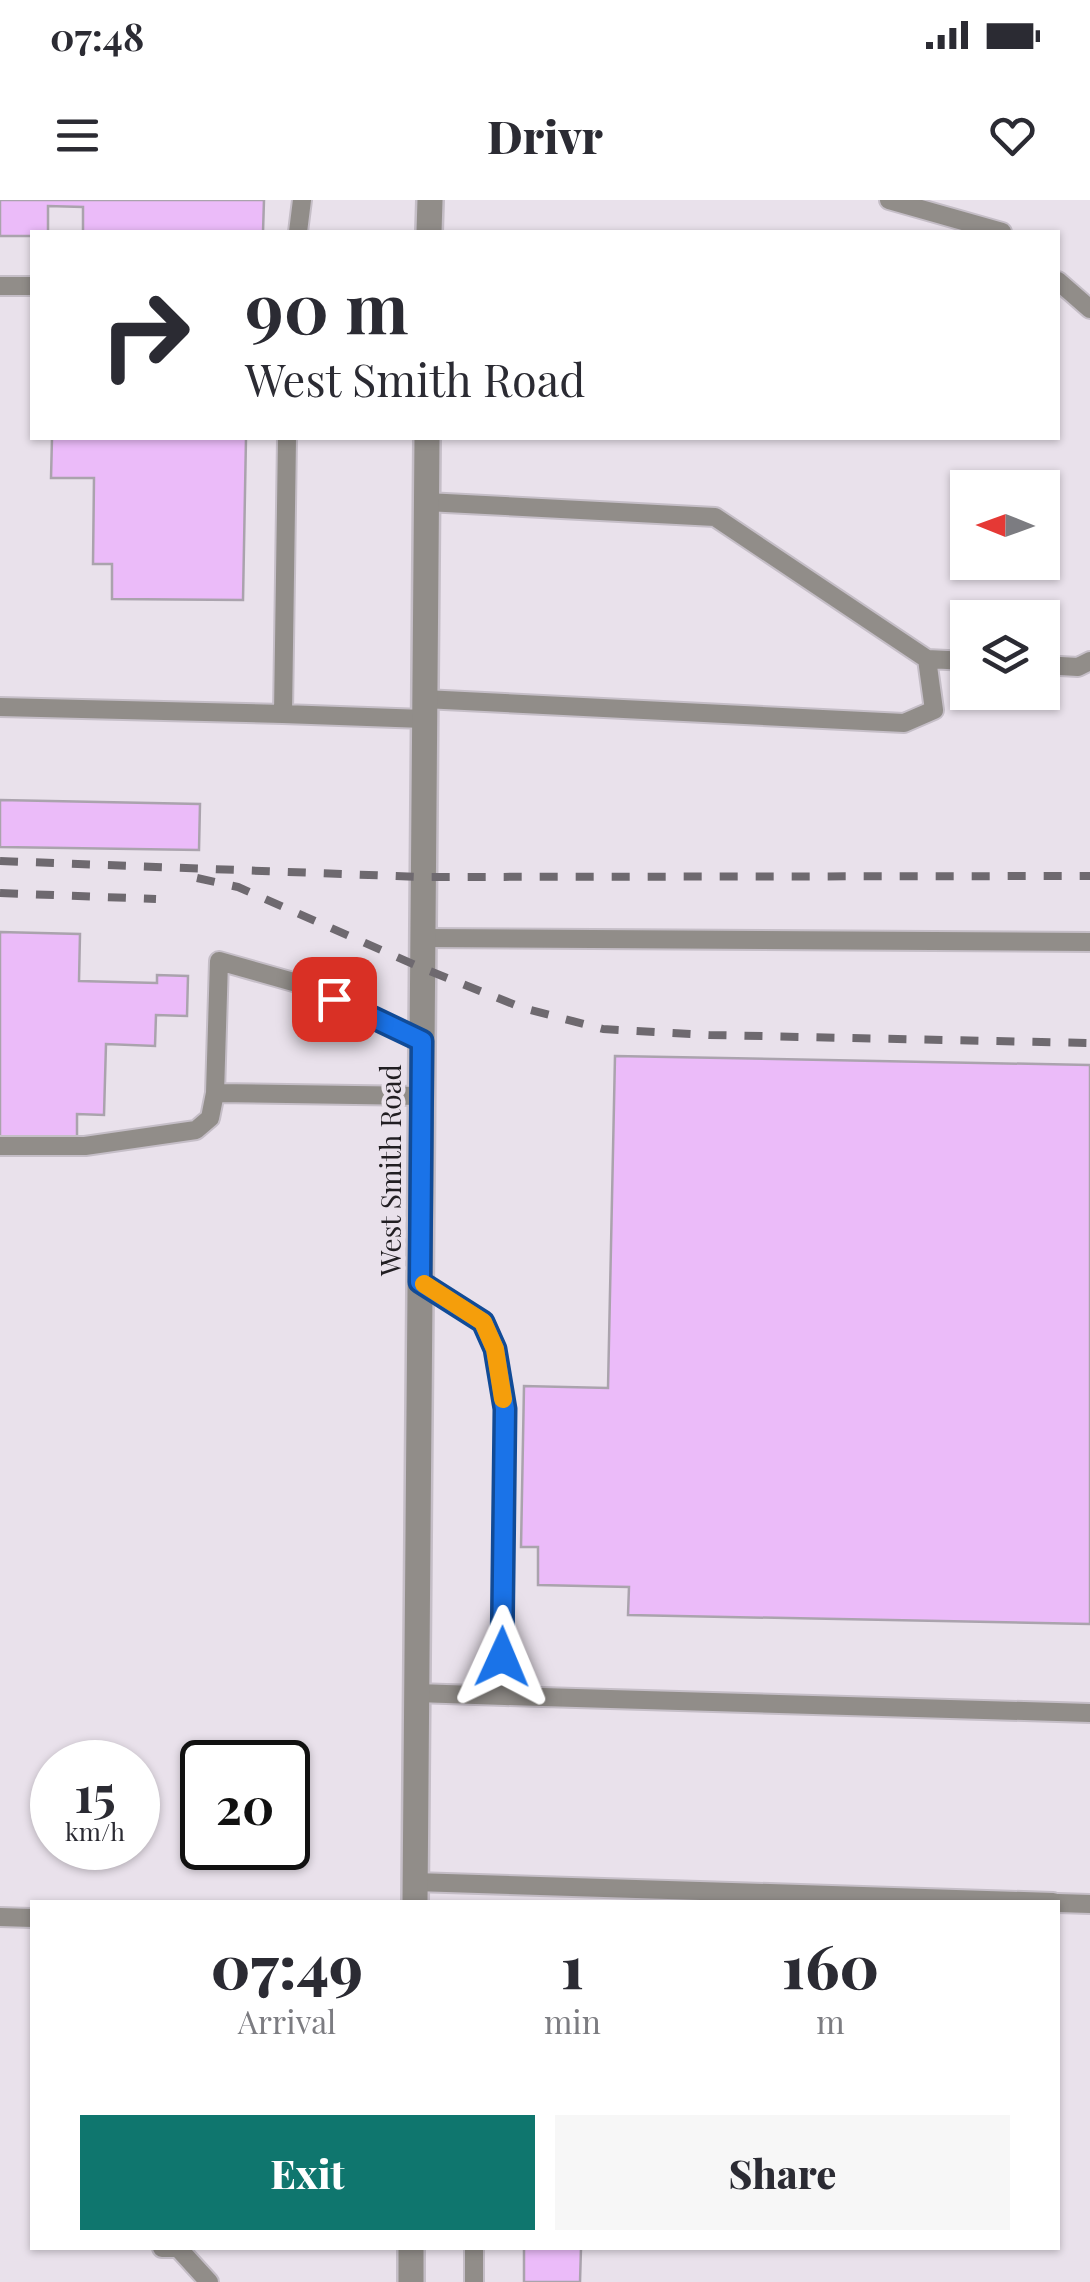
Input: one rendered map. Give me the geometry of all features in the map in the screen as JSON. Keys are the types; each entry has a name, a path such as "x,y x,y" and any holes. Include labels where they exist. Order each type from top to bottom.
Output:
{"street":[{"path":"429,230 430,200"},
{"name":"West Smith Road","path":"415,1892 427,440"},
{"path":"411,2250 411,2282"}],"lane":[{"path":"298,230 302,200"},
{"path":"889,200 995,230"},
{"path":"1060,283 1090,309"},
{"path":"0,286 30,286"},
{"path":"283,714 288,440"},
{"path":"426,502 715,517 927,659 950,660"},
{"path":"0,707 283,714 424,709 904,723 934,710 927,659"},
{"path":"1060,666 1078,667 1090,661"},
{"path":"422,938 1090,942"},
{"path":"0,1146 85,1146 196,1130 210,1118 215,1093 219,961 304,984 422,1041"},
{"path":"215,1093 422,1096"},
{"path":"420,1282 483,1322 495,1349 505,1409 502,1657 505,1696"},
{"path":"417,1692 1090,1712"},
{"path":"415,1892 884,1900"},
{"path":"1060,1903 1090,1904"},
{"path":"0,1916 30,1918"},
{"path":"180,2250 209,2282"},
{"path":"474,2250 474,2282"}],"building":[{"path":"0,200 264,200 263,230 83,230 83,207 48,206 48,230 30,230 30,236 0,236"},
{"path":"52,440 246,440 243,600 112,599 112,564 93,564 94,478 51,478"},
{"path":"0,800 200,804 199,850 0,847"},
{"path":"0,932 80,934 79,981 157,983 157,975 188,976 187,1016 156,1015 155,1046 106,1044 104,1115 77,1114 77,1141 0,1139"},
{"path":"615,1056 1090,1065 1090,1624 628,1615 629,1587 538,1585 538,1547 521,1547 524,1386 608,1388"},
{"path":"524,2250 581,2250 580,2282 524,2282"}],"railway":[{"path":"0,861 422,877 1090,876"},
{"path":"197,878 238,887 523,1008 603,1029 1090,1043"},
{"path":"0,893 156,899"}],"slow traffic":[{"path":"424,1284 483,1322 495,1349 503,1399"}],"route":[{"path":"334,999 422,1041 420,1282 483,1322 495,1349 505,1409 502,1657"}]}
